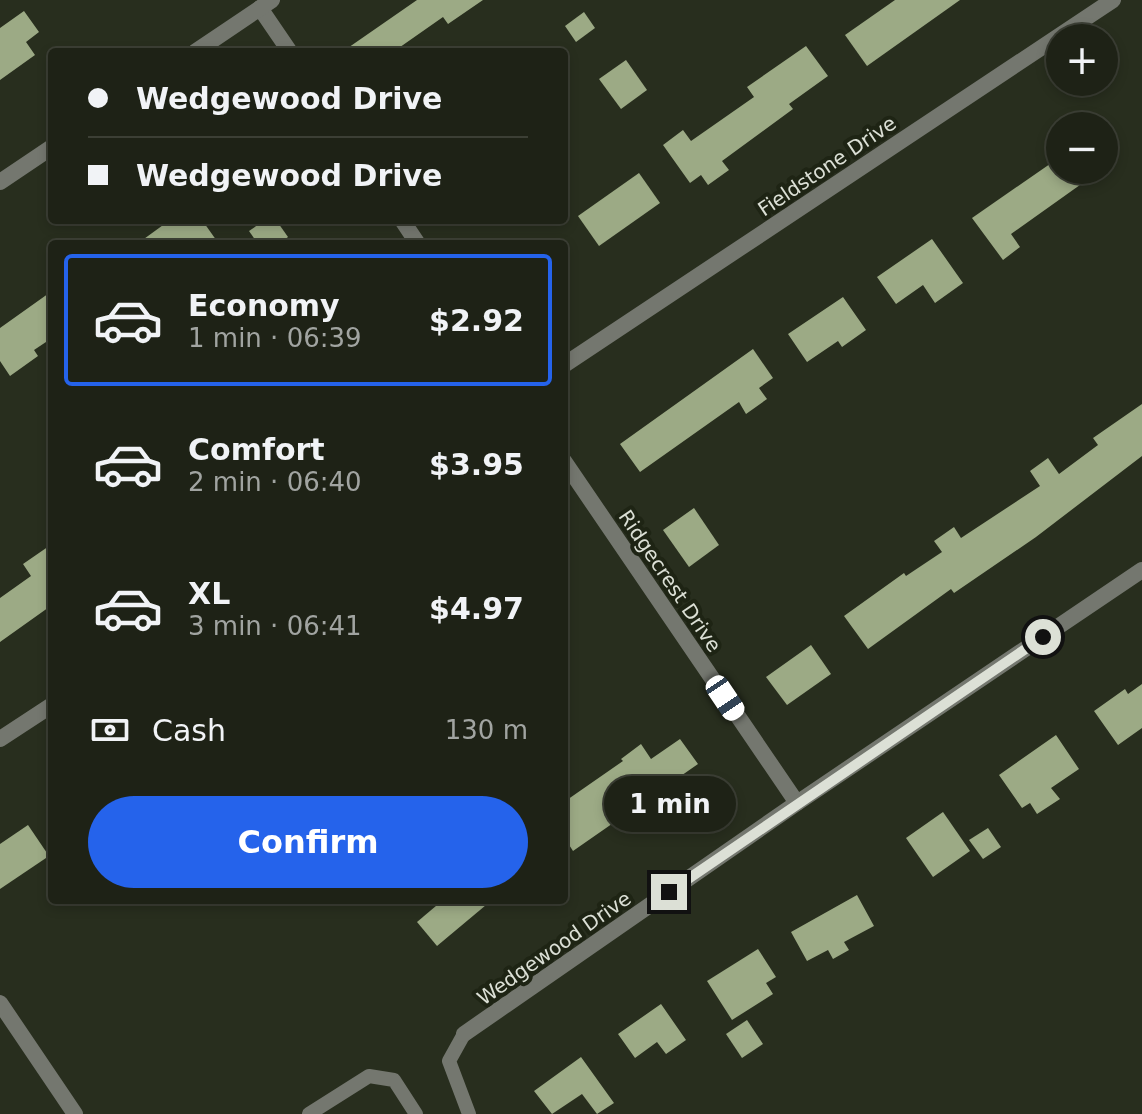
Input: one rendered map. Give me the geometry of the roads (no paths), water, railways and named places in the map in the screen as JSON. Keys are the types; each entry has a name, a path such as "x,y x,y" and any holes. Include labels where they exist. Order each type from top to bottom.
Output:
{"street":[{"name":"Fieldstone Drive","path":"568,362 1113,0"},
{"path":"201,48 266,4 288,48"},
{"path":"0,182 48,150"},
{"name":"Ridgecrest Drive","path":"568,467 797,803"},
{"name":"Wedgewood Drive","path":"464,1034 797,803 1142,570"},
{"path":"0,739 48,708"},
{"path":"0,1003 75,1114"}],"lane":[{"path":"464,1034 449,1061 469,1114"},
{"path":"309,1114 369,1076 394,1080 416,1114"}]}
